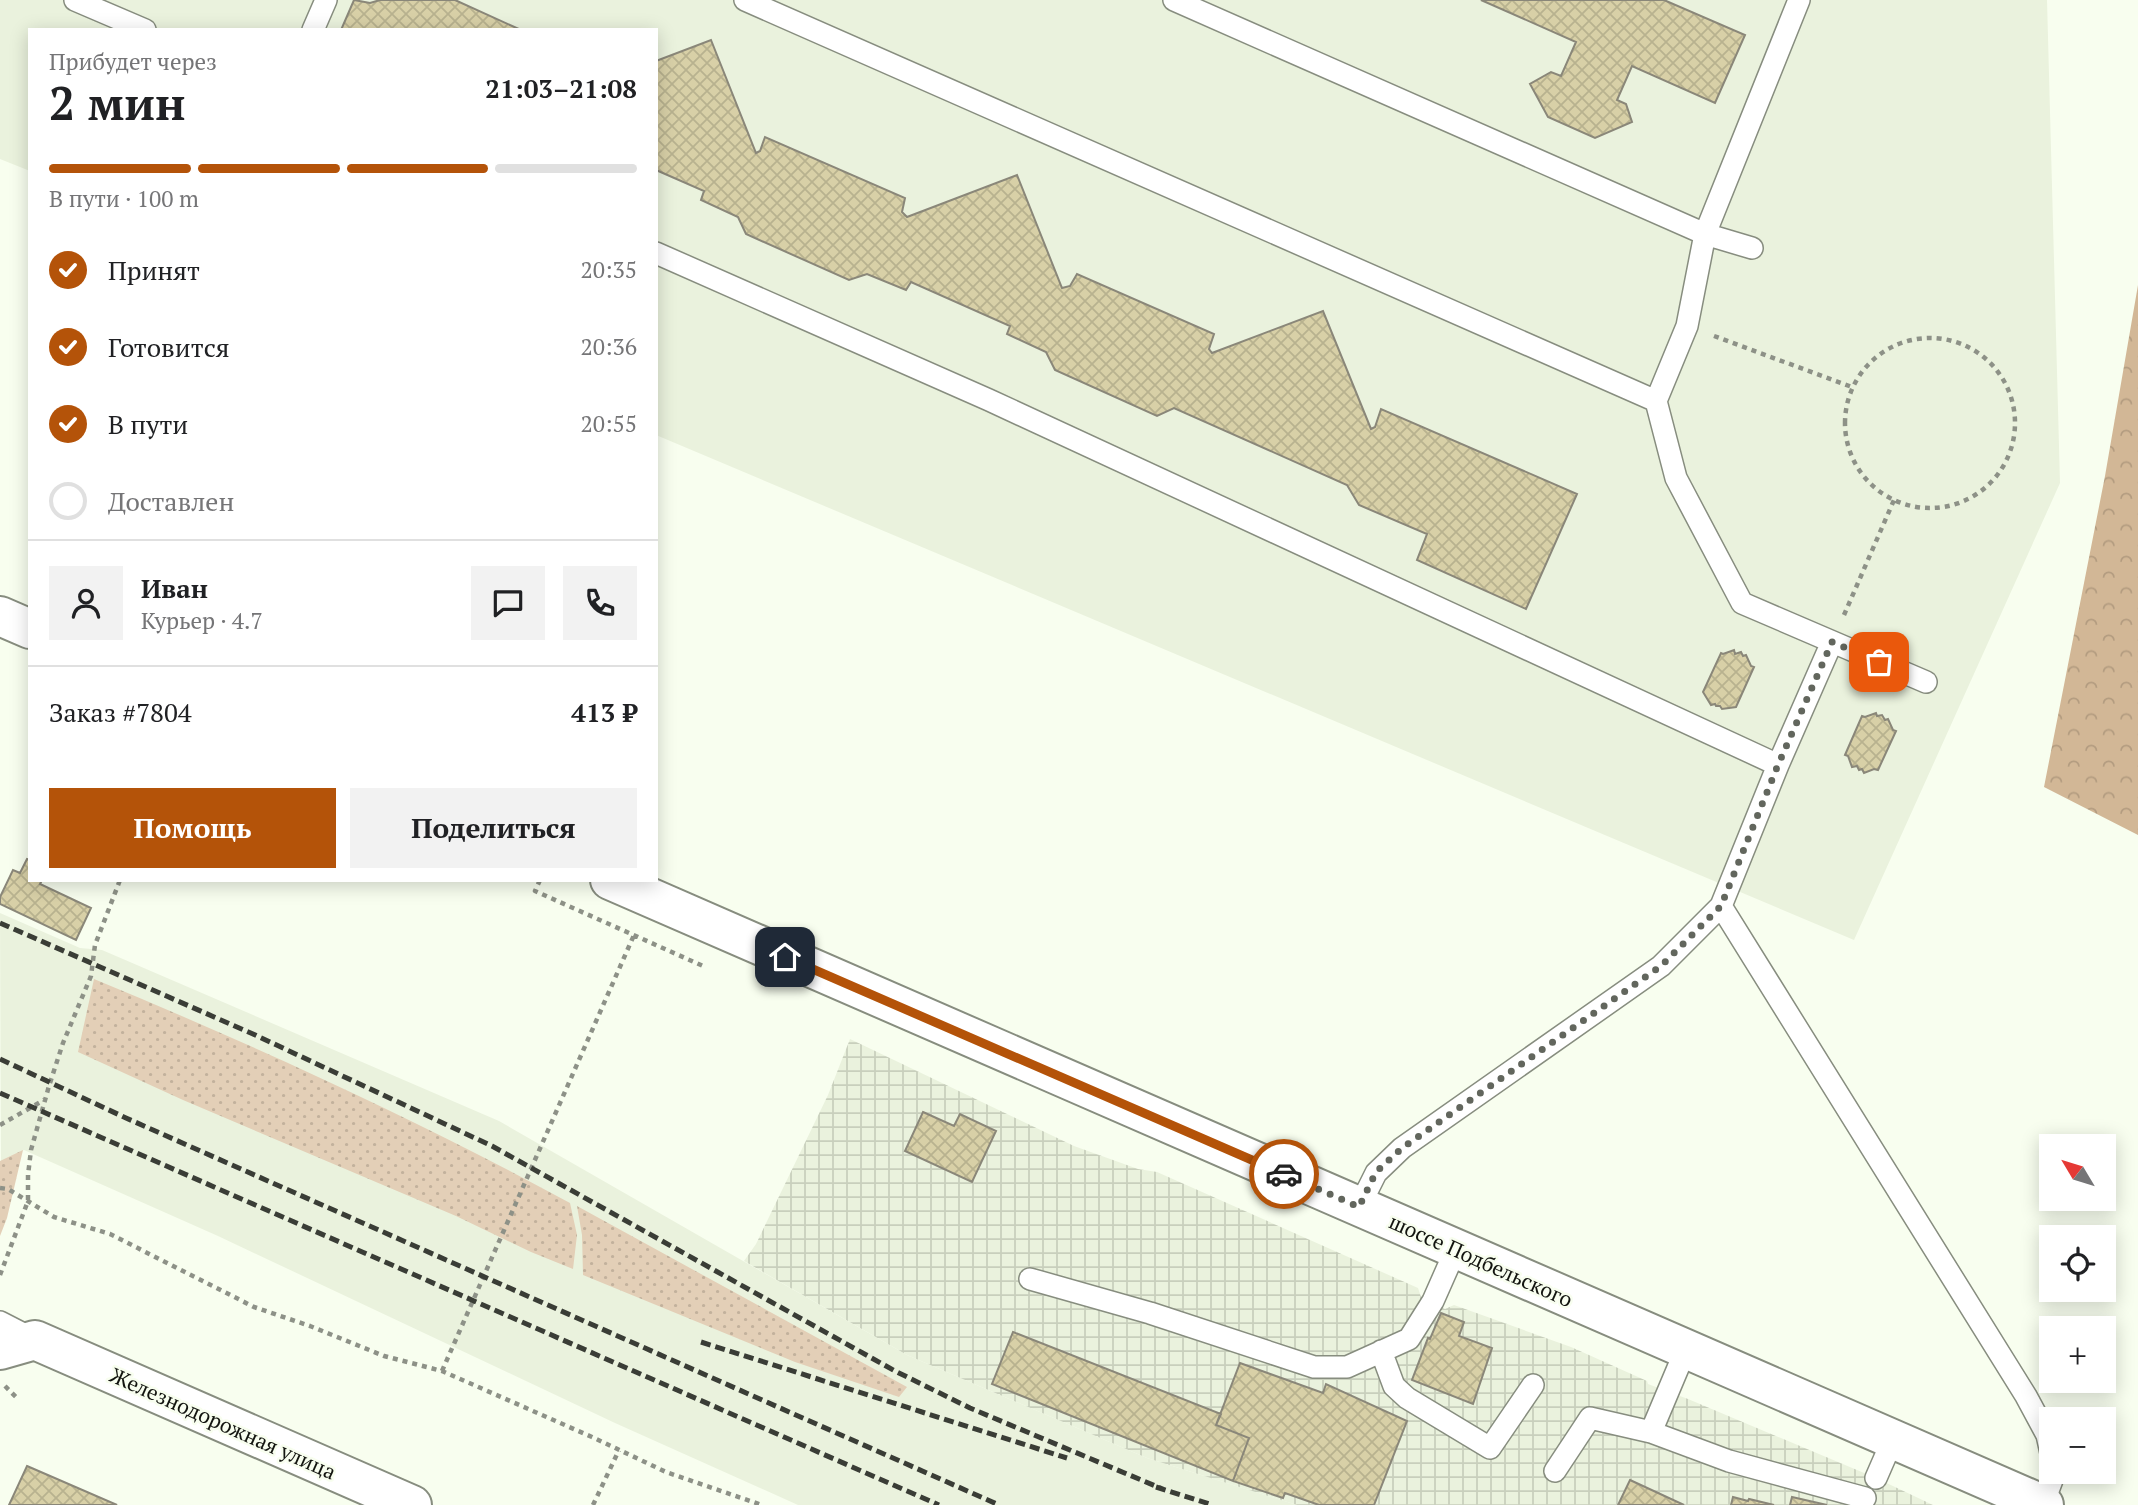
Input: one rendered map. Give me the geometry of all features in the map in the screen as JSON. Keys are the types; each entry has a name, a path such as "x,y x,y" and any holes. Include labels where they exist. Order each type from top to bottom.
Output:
{"street":[{"path":"0,616 28,628"},
{"name":"шоссе Подбельского","path":"615,882 2044,1505"},
{"name":"Железнодорожная улица","path":"17,1345 412,1505"}],"lane":[{"path":"75,0 140,28"},
{"path":"314,28 326,0"},
{"path":"745,0 1657,401"},
{"path":"1174,0 1705,234 1752,248"},
{"path":"1799,0 1705,234 1687,326 1657,401 1676,478 1742,603 1926,682"},
{"path":"658,254 989,400 1778,765"},
{"path":"1359,1207 1376,1172 1402,1148 1661,966 1721,906 1778,765 1832,642"},
{"path":"1721,906 2039,1420"},
{"path":"1030,1279 1150,1313 1314,1367 1346,1367 1409,1339 1433,1301 1456,1249"},
{"path":"0,1322 17,1345"},
{"path":"1651,1432 1686,1349"},
{"path":"1381,1351 1394,1386 1407,1398 1490,1448 1533,1385"},
{"path":"1555,1471 1590,1418 1651,1432 1729,1461 1865,1497"},
{"path":"1876,1478 1893,1439"},
{"path":"2044,1505 2051,1484"}],"path":[{"path":"1687,326 1852,387"},
{"path":"1919,338 1947,339 1974,350 1996,368 2010,393 2015,421 2011,450 1997,475 1977,494 1950,506 1922,508 1894,500 1872,486 1855,465 1846,440 1845,413 1852,387 1868,363 1891,346 1919,338"},
{"path":"1832,642 1894,500"},
{"path":"0,1275 28,1201 31,1150 45,1100 63,1043 91,976 95,945 120,882"},
{"path":"539,882 535,891 703,966"},
{"path":"442,1371 634,935"},
{"path":"0,1125 45,1100"},
{"path":"0,1188 8,1189 54,1217 110,1234 254,1307 384,1356 442,1371 666,1472 762,1505"},
{"path":"593,1505 619,1450"}],"shaded area":[{"path":"0,0 2047,0 2060,483 1854,940 658,436 658,28 28,28 28,170 0,159"},
{"path":"0,913 80,948 102,950 499,1121 907,1355 1147,1458 1297,1505 798,1505 615,1423 218,1236 24,1150 1,1162"},
{"path":"94,979 335,1085 570,1203 577,1235 573,1269 78,1052"},
{"path":"850,1039 1074,1146 1138,1169 1157,1172 1418,1288 1421,1297 1445,1309 1454,1305 1571,1347 1647,1381 1648,1384 1876,1478 1933,1505 1297,1505 1147,1458 907,1355 744,1261 756,1244 828,1095"},
{"path":"23,1150 7,1218 0,1236 0,1161"},
{"path":"577,1206 907,1387 899,1397 795,1362 583,1275 582,1235"}],"green space":[{"path":"2138,285 2138,835 2044,787 2105,476"}],"building":[{"path":"354,0 370,3 380,0 455,0 517,28 342,28"},
{"path":"1481,0 1664,0 1745,35 1715,103 1632,66 1617,100 1626,104 1632,122 1595,138 1548,117 1530,84 1551,72 1561,76 1576,42"},
{"path":"711,40 756,153 760,151 765,137 905,198 902,212 907,217 1017,175 1062,288 1070,286 1077,274 1214,334 1209,349 1212,353 1323,311 1371,429 1375,427 1381,409 1577,494 1526,609 1417,560 1427,534 1359,505 1347,485 1174,408 1157,416 1055,370 1046,352 1007,334 1010,326 911,282 906,290 867,274 849,280 746,234 738,217 701,200 704,191 658,171 658,60"},
{"path":"1734,650 1735,654 1741,652 1743,656 1746,655 1754,667 1736,707 1722,709 1715,704 1711,705 1703,692 1721,653"},
{"path":"1876,713 1877,716 1882,715 1885,720 1888,719 1896,731 1878,770 1864,773 1857,766 1852,767 1845,755 1862,716"},
{"path":"28,859 28,882 41,882 40,884 91,908 76,940 0,904 0,897 13,870 20,873"},
{"path":"923,1112 954,1126 960,1114 996,1131 972,1182 905,1151"},
{"path":"1441,1313 1464,1322 1459,1336 1492,1348 1473,1404 1412,1380"},
{"path":"1013,1332 1221,1414 1216,1425 1249,1438 1233,1481 992,1384"},
{"path":"1240,1363 1323,1393 1326,1384 1407,1421 1374,1505 1319,1505 1285,1493 1283,1498 1233,1481 1249,1438 1216,1425"},
{"path":"27,1466 117,1505 9,1505"},
{"path":"1630,1480 1684,1505 1618,1505"},
{"path":"1733,1497 1748,1501 1749,1499 1774,1505 1731,1505"},
{"path":"1792,1497 1827,1505 1790,1505"}],"railway":[{"path":"0,923 253,1034 492,1146 895,1371 970,1408 1165,1490"},
{"path":"0,1059 126,1118 999,1505"},
{"path":"0,1093 939,1505"},
{"path":"701,1342 1067,1458"},
{"path":"1156,1487 1213,1505"}],"way so far":[{"path":"1284,1174 1359,1207 1376,1172 1402,1148 1661,966 1721,906 1778,765 1832,642 1879,662"}],"route":[{"path":"785,957 1284,1174"}]}
